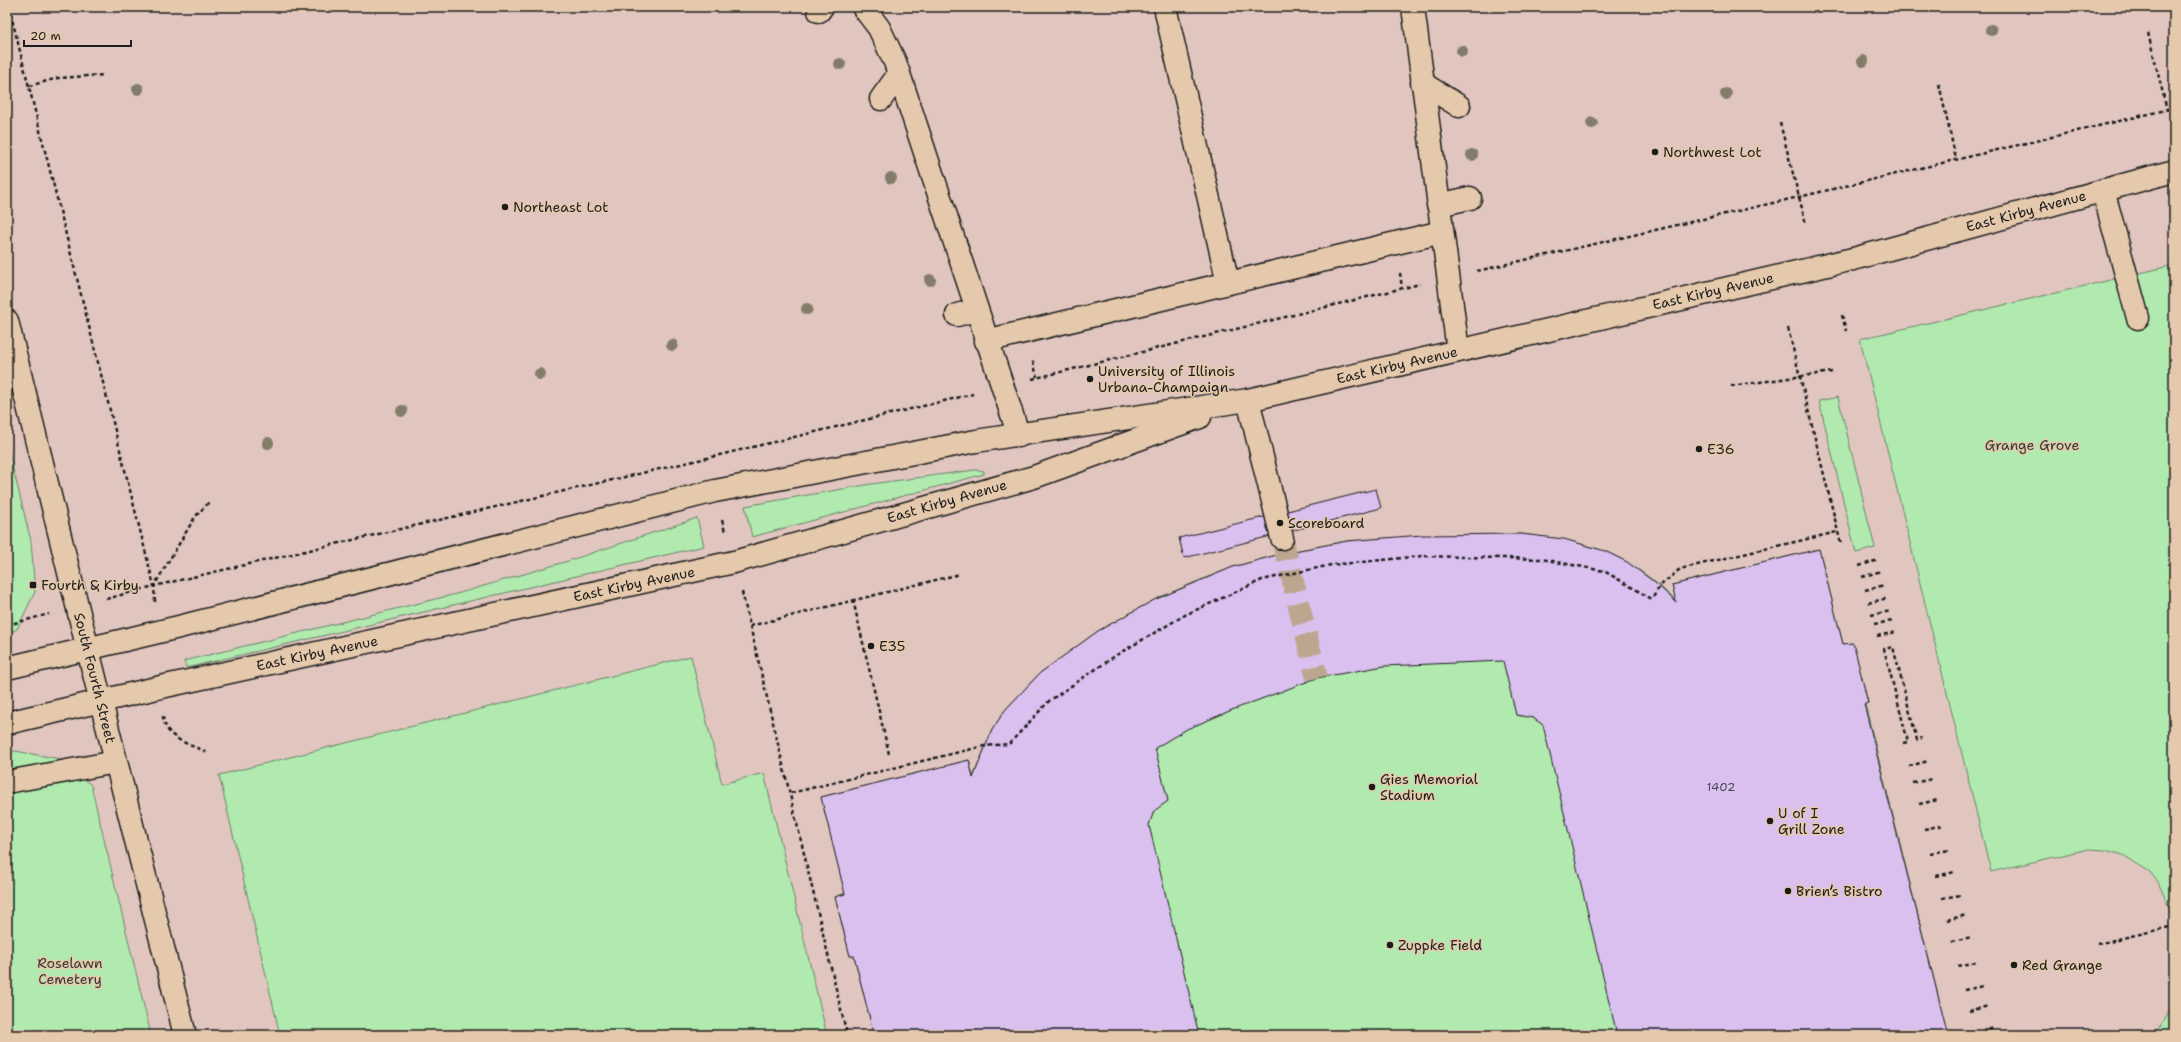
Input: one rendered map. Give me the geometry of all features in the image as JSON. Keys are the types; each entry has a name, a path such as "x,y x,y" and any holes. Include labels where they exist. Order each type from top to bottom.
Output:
{"main road":[{"path":"863,7 880,28 899,74 966,313 986,341 1019,436"},
{"path":"1165,7 1228,283"},
{"path":"1413,7 1458,351"},
{"path":"882,99 899,74"},
{"path":"1422,83 1459,106"},
{"name":"East Kirby Avenue","path":"7,668 715,491 976,442 1248,400 1853,259 2174,171"},
{"path":"2103,190 2138,318"},
{"path":"1438,205 1470,198"},
{"path":"986,341 1442,232"},
{"name":"South Fourth Street","path":"7,320 87,649 186,1035"},
{"path":"1248,400 1282,538"},
{"name":"East Kirby Avenue","path":"7,722 734,562 1034,477 1248,400"},
{"path":"7,782 116,762"}],"path":[{"path":"9,7 154,586"},
{"path":"2148,33 2167,110"},
{"path":"29,86 58,78 104,75"},
{"path":"1939,84 1956,158"},
{"path":"154,586 707,458 1448,278 2174,108"},
{"path":"1780,123 1806,224"},
{"path":"1842,315 1846,331"},
{"path":"1788,328 1841,544"},
{"path":"1731,386 1832,372"},
{"path":"154,586 195,517 210,501"},
{"path":"722,519 726,534"},
{"path":"791,793 984,746 1009,744 1049,701 1118,654 1185,615 1262,580 1331,565 1424,556 1541,559 1604,571 1652,599 1660,586 1680,569 1837,532"},
{"path":"1859,566 1878,560"},
{"path":"1862,576 1881,571"},
{"path":"750,626 960,574"},
{"path":"1865,590 1884,585"},
{"path":"742,591 847,1035"},
{"path":"1868,603 1888,598"},
{"path":"853,600 889,754"},
{"path":"1871,615 1891,611"},
{"path":"1874,624 1893,620"},
{"path":"1877,636 1896,632"},
{"path":"1903,743 1908,742 1884,649 1893,647 1917,740 1922,738"},
{"path":"164,725 172,736 209,753"},
{"path":"1909,766 1928,761"},
{"path":"1913,783 1932,779"},
{"path":"1918,804 1938,800"},
{"path":"1924,829 1944,825"},
{"path":"1930,854 1950,850"},
{"path":"1936,876 1955,872"},
{"path":"1942,898 1961,895"},
{"path":"1947,920 1966,915"},
{"path":"2097,944 2174,926"},
{"path":"1952,942 1972,938"},
{"path":"1958,966 1977,962"},
{"path":"1964,990 1983,986"},
{"path":"1970,1011 1988,1006"},
{"path":"1975,1033 1994,1028"}],"shaded area":[{"name":"University of Illinois Urbana-Champaign","path":"7,7 2174,7 2174,1035 151,1035 91,785 15,751 7,753"}],"green space":[{"name":"Grange Grove","path":"2174,265 2174,928 2168,905 2158,882 2150,872 2123,855 2106,850 2088,849 1991,872 1860,339"},
{"path":"1838,397 1875,548 1856,553 1819,401"},
{"path":"7,444 31,541 35,592 17,629 7,634"},
{"path":"975,470 984,471 984,474 752,537 745,506 871,484"},
{"path":"697,518 704,546 190,667 186,667 184,661 460,593 568,561"},
{"name":"Gies Memorial Stadium","path":"1521,534 1567,541 1605,552 1623,560 1640,571 1676,601 1672,585 1819,549 1843,644 1853,643 1868,703 1865,704 1948,1035 874,1035 854,956 850,956 835,897 845,893 821,797 969,760 973,777 992,730 1005,710 1040,673 1098,631 1154,600 1233,567 1284,553 1347,541"},
{"path":"691,656 722,784 764,773 827,1035 280,1035 219,775"},
{"name":"Roselawn Cemetery","path":"15,751 61,759 91,785 151,1035 7,1035 7,753"},
{"path":"2174,1002 2174,1035 2151,1035 2162,1024"}],"building":[{"name":"Scoreboard","path":"1376,489 1381,508 1184,558 1179,538"},
{"name":"Gies Memorial Stadium","path":"1521,534 1564,539 1605,551 1627,562 1653,581 1676,602 1672,585 1819,549 1843,644 1853,643 1856,654 1868,703 1864,704 1948,1035 1617,1035 1543,725 1533,718 1516,715 1503,661 1384,666 1317,678 1232,710 1187,729 1155,748 1168,801 1154,811 1149,825 1199,1035 874,1035 854,956 850,956 835,897 845,894 821,797 969,760 973,778 992,730 1005,710 1040,673 1098,631 1154,600 1233,567 1284,553 1347,541 1422,535"}],"tunnel":[{"path":"1282,538 1317,678"}],"place":[{"name":"Northwest Lot","path":"1655,152"},
{"name":"Northeast Lot","path":"505,207"},
{"name":"University of Illinois Urbana-Champaign","path":"1090,379"},
{"name":"E36","path":"1699,449"},
{"name":"Scoreboard","path":"1280,523"},
{"name":"Fourth & Kirby","path":"33,585"},
{"name":"E35","path":"871,646"},
{"name":"Gies Memorial Stadium","path":"1372,787"},
{"name":"U of I Grill Zone","path":"1770,821"},
{"name":"Brien’s Bistro","path":"1788,891"},
{"name":"Zuppke Field","path":"1390,945"},
{"name":"Red Grange","path":"2014,965"}]}
